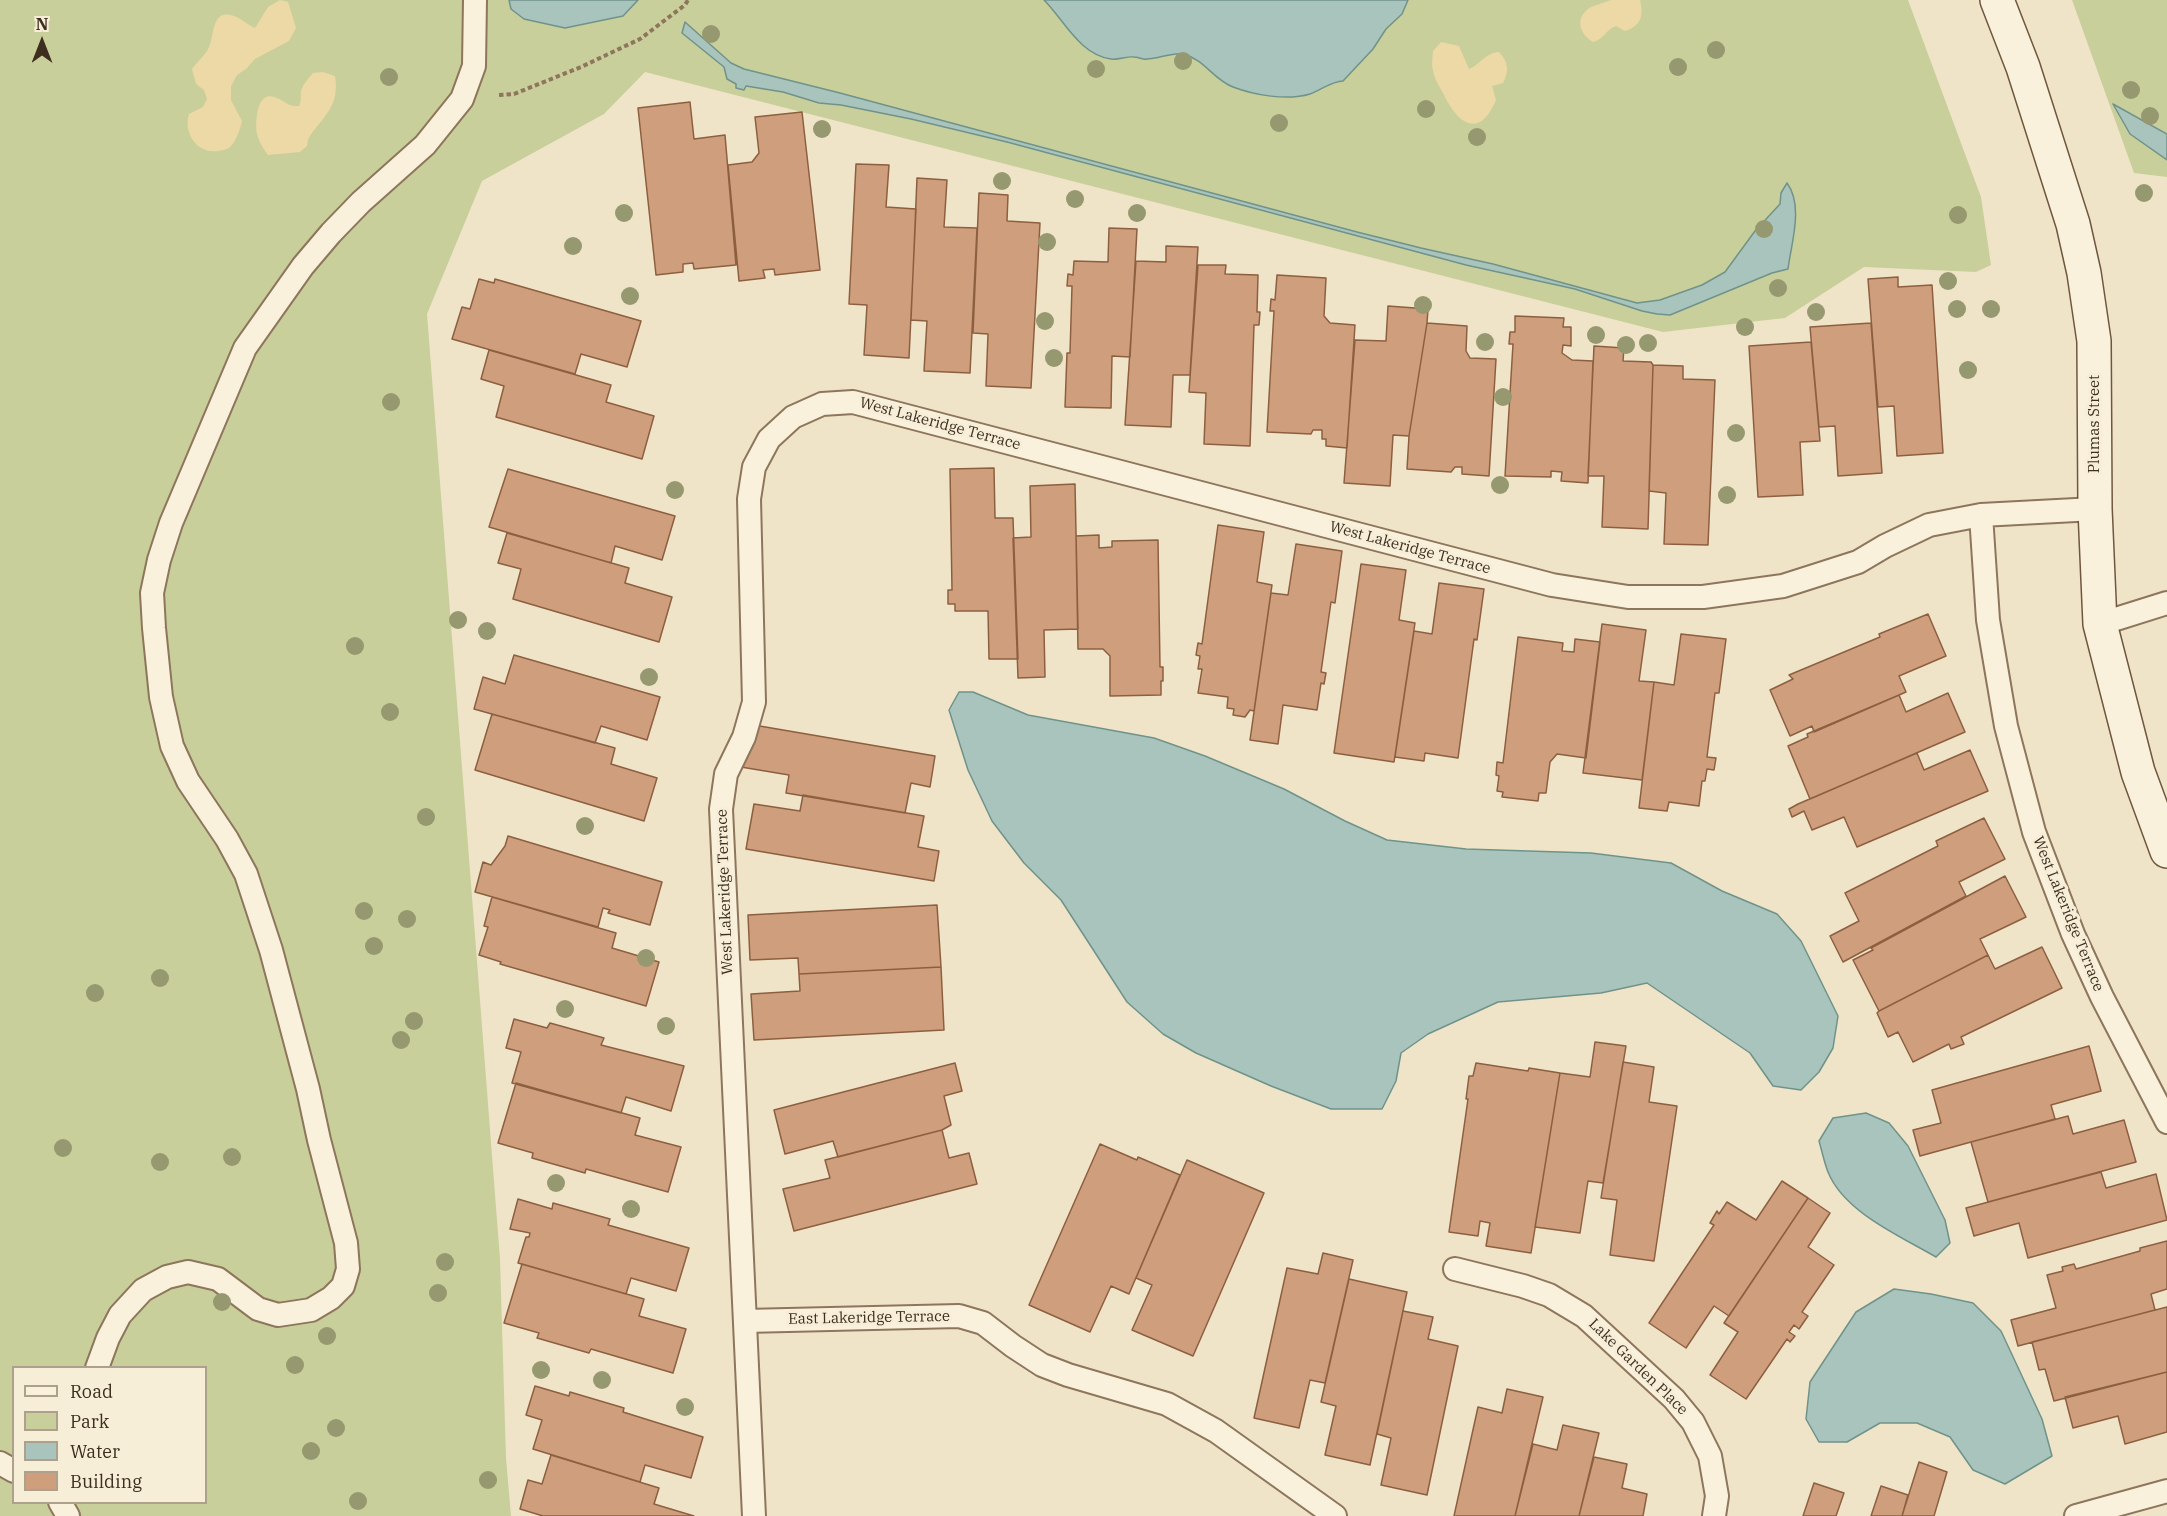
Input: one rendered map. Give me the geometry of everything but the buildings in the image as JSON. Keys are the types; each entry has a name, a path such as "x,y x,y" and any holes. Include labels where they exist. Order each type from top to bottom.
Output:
{"street":[{"name":"Plumas Street","path":"1997,0 2023,67 2073,224 2084,273 2094,341 2095,509 2100,624 2138,772 2167,851"}],"lane":[{"path":"98,1366 120,1315 144,1290 167,1277 188,1272 218,1279 258,1309 278,1315 311,1310 331,1298 344,1286 348,1269 346,1243 271,950 246,874 227,839 188,781 172,746 161,697 152,592 171,523 245,348 303,266 331,233 361,202 425,145 462,99 474,66 475,0"},
{"name":"West Lakeridge Terrace","path":"754,1516 721,809 726,774 744,736 754,702 749,499 754,467 769,439 793,417 822,404 853,402 1552,585 1628,597 1703,597 1783,586 1858,562 1929,525 1981,515 2095,509"},
{"name":"West Lakeridge Terrace","path":"1981,515 1988,621 2006,726 2034,832 2078,944 2102,997 2167,1122"},
{"path":"2100,624 2167,603"},
{"name":"Lake Garden Place","path":"1455,1269 1549,1295 1584,1316 1674,1400 1693,1422 1710,1456 1717,1496 1714,1516"},
{"name":"East Lakeridge Terrace","path":"745,1321 959,1316 983,1323 1042,1365 1068,1375 1167,1404 1216,1431 1335,1516"},
{"path":"2076,1516 2167,1491"}],"path":[{"path":"462,99 514,94 581,67 640,39 685,5 688,0"}],"green space":[{"path":"0,0 1908,0 1981,197 1991,265 1976,272 1864,267 1785,318 1663,332 645,72 604,114 482,181 427,314 500,1259 506,1458 511,1516 0,1516"},
{"path":"2072,0 2167,0 2167,177 2134,173"}],"sand":[{"path":"280,0 288,2 296,28 289,41 255,59 237,75 231,86 231,100 242,121 233,144 218,151 210,151 198,146 193,141 188,128 189,114 203,107 207,99 204,90 196,84 192,69 207,51 216,22 219,17 230,15 255,28 268,7"},
{"path":"1611,0 1640,0 1642,11 1640,20 1635,26 1625,31 1616,26 1613,27 1593,42 1582,31 1581,18 1590,8"},
{"path":"1441,42 1459,46 1469,69 1494,53 1499,52 1505,60 1506,75 1503,83 1492,86 1496,100 1483,120 1470,123 1463,120 1450,106 1436,80 1432,65 1433,51"},
{"path":"323,72 335,76 335,96 329,110 308,139 307,146 300,152 268,155 257,134 256,123 260,103 268,96 299,106 301,91 305,84 313,73"}],"water":[{"path":"509,0 638,0 623,16 565,28 524,19 511,9"},
{"path":"1044,0 1408,0 1402,14 1386,29 1373,49 1343,81 1310,94 1281,97 1261,95 1226,84 1197,60 1183,54 1145,59 1131,57 1111,59 1100,56 1090,51 1073,36"},
{"path":"685,22 731,63 744,69 1357,232 1493,264 1637,303 1660,300 1702,285 1725,272 1755,231 1780,204 1781,193 1787,183 1792,192 1796,214 1788,269 1772,273 1670,315 1642,311 1575,289 1466,265 1007,142 911,119 819,103 783,92 746,86 744,90 736,88 736,84 727,79 724,67 682,33"},
{"path":"2113,104 2167,134 2167,160 2130,134"},
{"path":"959,692 973,692 1028,715 1154,738 1205,756 1284,789 1387,840 1466,849 1591,853 1671,863 1722,891 1777,914 1801,941 1838,1016 1833,1048 1819,1072 1801,1090 1773,1086 1750,1053 1647,983 1601,993 1498,1002 1428,1034 1401,1053 1396,1081 1382,1109 1331,1109 1271,1086 1196,1053 1163,1034 1127,1002 1061,900 1024,863 992,821 968,770 949,710"},
{"path":"1866,1113 1889,1123 1908,1146 1945,1220 1950,1243 1936,1257 1874,1222 1860,1211 1836,1186 1828,1172 1819,1141 1833,1118"},
{"path":"1894,1289 1973,1303 2001,1331 2042,1419 2052,1456 2005,1484 1973,1470 1950,1437 1917,1423 1880,1423 1847,1442 1819,1442 1806,1419 1810,1382 1856,1312"}]}
